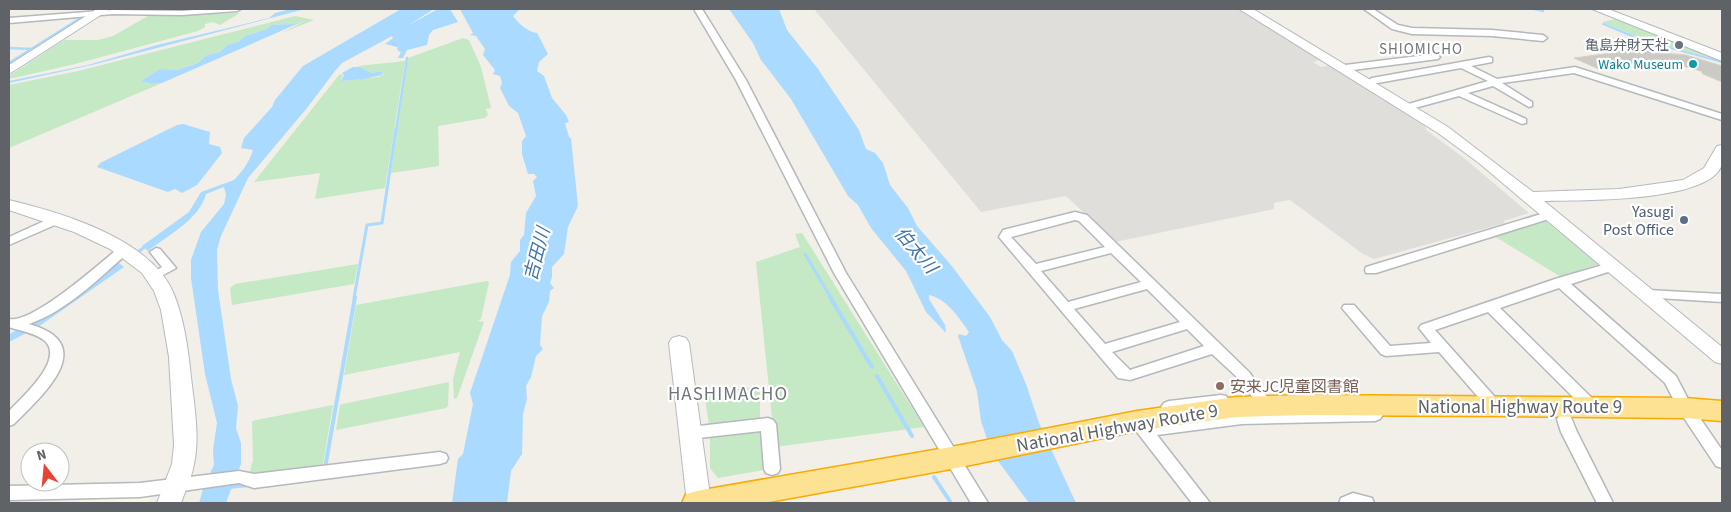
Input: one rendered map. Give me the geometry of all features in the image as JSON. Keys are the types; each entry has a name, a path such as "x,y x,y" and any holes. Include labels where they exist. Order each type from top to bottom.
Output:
{"highway":[{"name":"National Highway Route 9","path":"698,503 1137,425 1210,410 1261,406 1491,402 1592,407 1684,408 1722,411"}],"street":[{"path":"9,21 100,11 182,13 237,9"},
{"path":"698,9 742,80 768,136 840,273 954,457 980,503"},
{"path":"1245,9 1408,107 1484,160 1722,357"},
{"path":"1368,9 1395,27 1412,31 1492,33 1543,38"},
{"path":"1598,9 1722,57"},
{"path":"9,70 100,11"},
{"path":"1345,68 1434,57"},
{"path":"1372,81 1489,60"},
{"path":"1462,65 1494,81 1529,104"},
{"path":"1408,107 1494,81 1577,70 1722,117"},
{"path":"1459,92 1522,121"},
{"path":"1529,197 1663,189 1694,182 1718,168 1722,149"},
{"path":"9,205 100,237 137,254 166,295 176,339 185,445 183,464 172,494"},
{"path":"1371,270 1551,215"},
{"path":"1215,348 1130,374 1123,374 1005,237 1008,233 1075,216 1083,218 1149,284 1215,348 1257,390 1261,398"},
{"path":"9,241 54,220"},
{"path":"1033,269 1114,248"},
{"path":"19,326 95,276 137,254"},
{"path":"1137,425 1270,415 1495,415 1499,413 1491,402 1426,328 1612,266"},
{"path":"1560,282 1671,380 1684,408 1722,462"},
{"path":"1066,307 1149,284"},
{"path":"1647,294 1722,298"},
{"path":"1490,306 1592,407"},
{"path":"1349,308 1386,351 1442,347"},
{"path":"1103,350 1190,324"},
{"path":"9,420 43,383 56,363 57,349 51,340 19,326"},
{"path":"679,343 698,503"},
{"path":"1202,503 1137,425 1133,416 1135,413 1196,402 1261,398 1491,402"},
{"path":"1565,419 1569,432 1605,503"},
{"path":"690,433 768,424 772,469"},
{"path":"9,493 140,490 172,494 204,482 236,478 254,481 440,458"},
{"path":"1347,503 1350,500 1366,503"}],"shaded area":[{"path":"814,9 1240,9 1323,60 1313,62 1321,67 1332,65 1425,123 1426,130 1464,158 1529,213 1503,221 1505,223 1374,259 1363,254 1290,200 1274,203 1274,209 1115,242 1066,196 981,212"},
{"path":"153,492 148,503 78,503 85,495"}],"green space":[{"path":"240,13 220,25 213,22 205,24 205,27 198,31 75,64 9,79 9,76 64,40 98,40 113,36 148,16"},
{"path":"295,16 314,20 282,33 306,20 293,24 271,25 267,29 245,36 238,42 227,45 220,52 207,55 198,63 176,70 160,69 141,81 151,84 162,83 9,148 9,85 78,71"},
{"path":"1616,19 1722,59 1722,61 1645,40 1602,22"},
{"path":"463,38 469,40 481,67 491,108 486,109 488,115 485,118 438,126 439,166 391,173 408,58"},
{"path":"405,61 385,188 315,199 320,173 254,182 339,75 343,74 341,80 345,81 378,77 383,75 384,71 371,73 358,66"},
{"path":"1546,221 1598,264 1561,277 1494,236"},
{"path":"802,233 924,427 775,447 756,262 800,247 795,234"},
{"path":"358,264 354,284 232,305 230,288 235,284"},
{"path":"489,282 481,319 478,321 484,322 457,398 454,399 453,379 460,352 344,375 356,305"},
{"path":"449,382 448,406 446,408 336,430 340,405"},
{"path":"760,387 760,420 709,425 704,392"},
{"path":"333,405 322,470 249,475 253,460 252,421"},
{"path":"760,430 764,470 718,478 710,468 710,436"}],"water":[{"path":"291,9 305,9 92,65 9,83 9,81 88,65 157,45 269,18 275,13"},
{"path":"401,9 434,9 407,26 438,9 450,9 458,22 433,30 429,35 427,45 407,50 403,58 398,58 401,52 398,51 397,47 385,44 393,38 392,36 342,63 248,178 221,236 217,250 218,290 231,379 238,406 236,428 241,443 241,464 236,477 206,481 214,465 213,450 217,423 205,374 191,278 191,260 201,232 224,204 226,195 224,187 206,194 197,212 190,219 148,251 142,246 189,212 201,192 234,180 237,177 248,162 253,150 241,148 244,138 272,107 275,100 303,66"},
{"name":"吉田川","path":"460,9 520,9 513,16 524,27 537,33 548,54 539,62 537,71 544,76 552,98 566,115 569,122 565,123 571,138 578,206 568,227 564,254 552,267 550,283 554,288 550,291 549,302 542,316 540,345 543,349 536,356 531,377 526,386 527,399 523,414 522,454 511,471 507,503 452,503 458,459 463,454 473,404 470,393 510,275 511,262 520,251 520,240 524,235 526,213 536,196 533,181 537,177 534,174 528,174 522,154 522,141 526,136 518,113 509,106 500,88 502,83 500,76 493,74 495,70 483,55 485,49 476,36 470,35 473,33"},
{"name":"伯太川","path":"729,9 779,9 787,30 818,69 859,130 866,149 875,153 883,163 890,185 908,208 917,226 951,265 990,317 1002,340 1012,351 1026,384 1039,423 1076,503 1029,503 998,461 988,442 981,421 977,391 958,336 959,334 966,336 969,332 952,310 935,297 929,295 929,299 945,325 946,333 926,312 906,271 871,228 858,205 848,196 791,99 761,60 753,43"},
{"path":"306,20 162,83 151,84 141,81 160,69 177,70 198,63 207,55 220,52 227,45 238,42 245,36 267,29 271,25 293,24"},
{"path":"1604,23 1645,40 1722,61 1722,63 1638,40 1601,24"},
{"path":"353,67 360,67 371,73 384,71 382,75 341,81 344,75 342,73"},
{"path":"183,124 210,132 209,144 220,147 222,153 197,185 182,193 175,189 168,192 97,167 100,163 177,125"},
{"path":"119,263 124,267 38,327 9,342 10,334"},
{"path":"235,478 226,503 199,503 205,482"}],"building":[{"path":"1649,48 1662,53 1686,55 1722,66 1722,82 1703,74 1701,71 1657,59 1601,70 1574,58"}],"waterway":[{"path":"1535,9 1543,11"},
{"path":"9,63 79,19"},
{"path":"9,48 31,49"},
{"path":"396,131 407,58"},
{"path":"354,298 367,225 382,223 396,129"},
{"path":"135,254 146,246"},
{"path":"805,254 831,298"},
{"path":"325,468 355,297"},
{"path":"830,297 872,367"},
{"path":"877,376 912,436"},
{"path":"934,477 951,503"},
{"path":"228,487 249,485"}],"place":[{"name":"亀島弁財天社","path":"1679,45"},
{"name":"Wako Museum","path":"1693,64"},
{"name":"Yasugi Post Office","path":"1684,220"},
{"name":"安来JC児童図書館","path":"1220,386"}],"district":[{"name":"SHIOMICHO","path":"1421,49"},
{"name":"HASHIMACHO","path":"728,393"}]}
